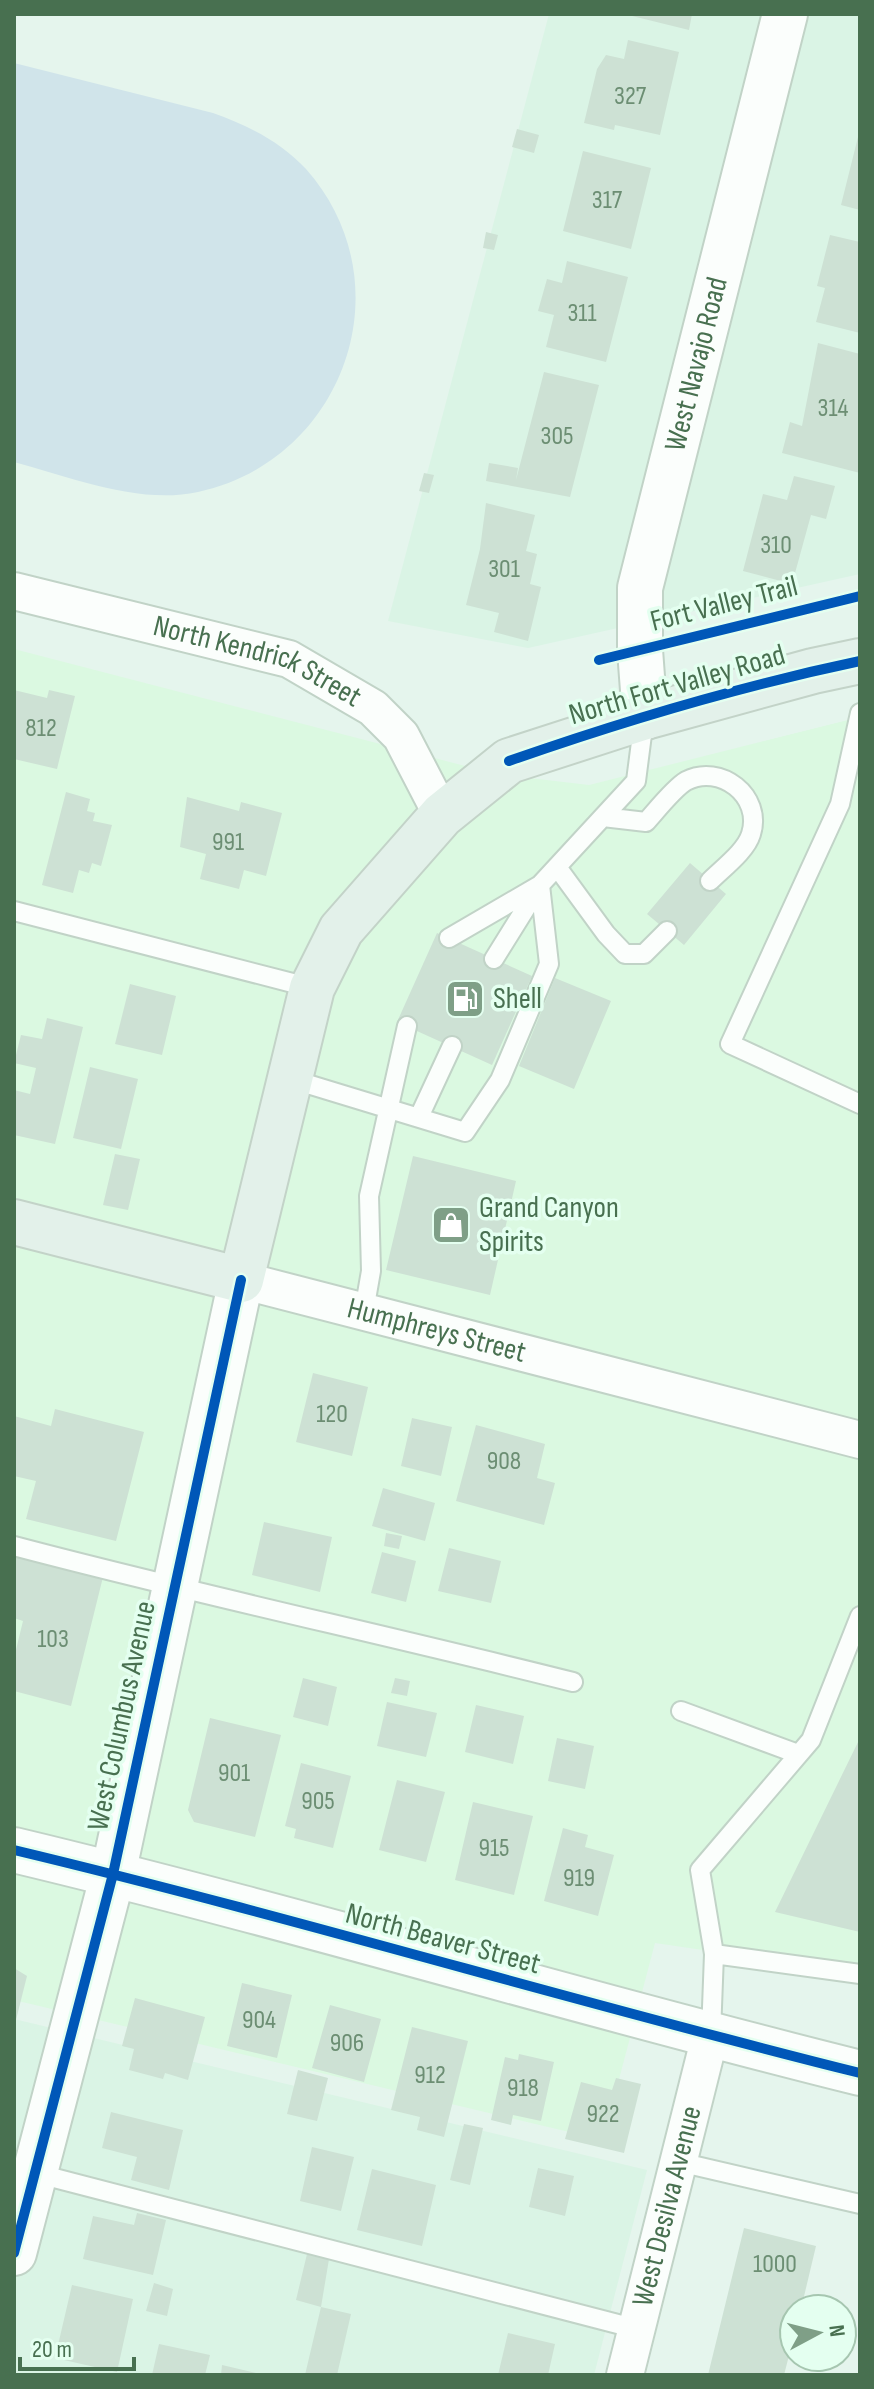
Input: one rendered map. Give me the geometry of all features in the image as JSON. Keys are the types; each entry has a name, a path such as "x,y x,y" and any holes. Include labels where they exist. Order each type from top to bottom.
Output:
{"main road":[{"name":"North Fort Valley Road","path":"241,1280 312,988 341,930 442,815 509,761 645,717 860,661"},
{"name":"Humphreys Street","path":"14,1222 241,1280"}],"street":[{"name":"West Navajo Road","path":"645,717 640,650 640,588 785,14"},
{"name":"North Kendrick Street","path":"14,591 289,659 373,708 401,736 442,815"},
{"name":"Humphreys Street","path":"241,1280 860,1440"},
{"name":"West Columbus Avenue","path":"14,2253 24,2171 113,1874 241,1280"},
{"name":"North Beaver Street","path":"14,1850 710,2036 860,2073"},
{"name":"West Desilva Avenue","path":"625,2375 710,2036"}],"lane":[{"path":"860,713 840,804 730,1044 860,1104"},
{"path":"494,959 540,885 636,781 645,717"},
{"path":"603,817 646,822 685,782 711,775 732,782 746,798 754,818 751,837 710,881"},
{"path":"557,867 606,934 625,954 644,954 667,931"},
{"path":"449,938 540,885"},
{"path":"291,1079 465,1132 500,1080 549,964 540,885"},
{"path":"14,911 312,988"},
{"path":"364,1311 371,1271 369,1196 407,1026"},
{"path":"419,1117 452,1046"},
{"path":"14,1546 175,1588 388,1635 573,1682"},
{"path":"710,2036 714,1954 700,1870 811,1740 860,1616"},
{"path":"681,1711 798,1754"},
{"path":"714,1954 860,1974"},
{"path":"679,2162 860,2204"},
{"path":"24,2171 637,2329"}],"shaded area":[{"path":"549,14 860,14 860,574 528,648 388,621"},
{"path":"14,63 213,113 238,123 263,135 296,159 336,214 352,263 355,313 345,361 323,406 291,444 249,474 198,492 152,495 105,488 14,462"},
{"path":"14,649 496,774 589,785 860,717 860,1973 655,1943 603,2140 14,2000"},
{"path":"14,2019 647,2170 594,2375 14,2375"}],"building":[{"path":"624,14 692,14 689,30"},
{"path":"628,40 679,52 660,135 615,125 614,130 584,123 597,69 606,55 624,59"},
{"path":"517,129 539,135 534,153 512,147"},
{"path":"860,133 860,210 841,205"},
{"path":"583,151 651,168 631,249 563,231"},
{"path":"486,232 498,235 494,250 483,248"},
{"path":"830,235 860,242 860,333 816,322 825,288 817,286"},
{"path":"567,261 628,277 606,362 546,347 554,315 538,311 547,279 562,283"},
{"path":"818,343 860,354 860,473 782,453 790,422 802,426"},
{"path":"544,372 599,385 570,497 486,481 489,463 518,468 516,480"},
{"path":"424,473 434,475 429,493 419,491"},
{"path":"794,476 835,486 826,519 811,515 792,584 743,571 763,494 787,500"},
{"path":"486,503 535,515 526,551 537,554 530,584 541,587 528,641 494,632 499,613 466,605 480,549"},
{"path":"14,690 47,698 49,690 75,696 57,769 14,759"},
{"path":"66,792 90,799 87,811 95,813 93,821 112,825 101,866 92,863 89,873 79,870 73,893 42,885"},
{"path":"187,797 239,811 241,802 282,813 266,876 244,870 239,889 200,879 206,854 180,847"},
{"path":"690,863 726,894 684,945 647,914"},
{"name":"Shell","path":"437,933 532,976 492,1065 397,1022"},
{"path":"555,978 611,1001 574,1089 519,1066"},
{"path":"130,984 176,996 162,1055 115,1044"},
{"path":"47,1018 83,1027 55,1144 14,1135 14,1090 30,1094 36,1068 14,1063 21,1035 42,1039"},
{"path":"90,1067 138,1079 121,1149 73,1138"},
{"path":"115,1154 140,1159 128,1210 103,1205"},
{"name":"Grand Canyon Spirits","path":"413,1156 516,1181 490,1295 386,1270"},
{"path":"313,1373 368,1387 352,1456 296,1442"},
{"path":"55,1409 144,1432 116,1541 26,1519 36,1481 14,1476 14,1416 51,1426"},
{"path":"412,1418 452,1427 441,1476 401,1466"},
{"path":"476,1425 545,1444 537,1478 555,1483 544,1525 456,1501"},
{"path":"383,1488 435,1503 425,1541 372,1526"},
{"path":"264,1522 332,1537 320,1592 252,1575"},
{"path":"386,1533 402,1536 399,1549 384,1546"},
{"path":"449,1548 501,1561 491,1603 438,1591"},
{"path":"16,1551 104,1573 71,1706 14,1691 14,1658 23,1621 14,1618"},
{"path":"382,1552 416,1561 406,1602 371,1593"},
{"path":"303,1678 337,1687 328,1726 293,1717"},
{"path":"395,1678 410,1681 407,1696 391,1693"},
{"path":"387,1702 437,1713 426,1757 377,1746"},
{"path":"476,1705 524,1716 513,1764 465,1752"},
{"path":"210,1718 281,1735 255,1837 194,1822 188,1810"},
{"path":"557,1738 594,1746 585,1789 548,1781"},
{"path":"860,1738 860,1932 775,1912"},
{"path":"301,1763 351,1776 333,1848 294,1838 296,1829 285,1826"},
{"path":"397,1780 445,1792 426,1862 379,1850"},
{"path":"473,1802 533,1816 514,1895 455,1880"},
{"path":"563,1828 588,1835 585,1847 614,1855 598,1916 544,1901"},
{"path":"14,1968 27,1976 15,2024 14,2024"},
{"path":"242,1983 292,1995 277,2058 227,2046"},
{"path":"135,1998 205,2017 188,2080 165,2073 163,2079 129,2070 134,2049 122,2046"},
{"path":"330,2005 381,2019 364,2082 312,2068"},
{"path":"412,2027 468,2041 444,2137 417,2130 420,2117 391,2110"},
{"path":"519,2054 554,2062 541,2121 513,2115 511,2125 491,2120 505,2057 518,2060"},
{"path":"298,2070 328,2078 317,2121 287,2114"},
{"path":"616,2078 641,2084 624,2153 565,2139 581,2082 612,2090"},
{"path":"111,2112 183,2130 169,2190 131,2180 137,2157 102,2148"},
{"path":"464,2124 483,2128 470,2185 450,2180"},
{"path":"312,2147 354,2157 341,2211 300,2201"},
{"path":"538,2168 574,2176 565,2216 529,2207"},
{"path":"372,2169 436,2185 422,2246 357,2230"},
{"path":"137,2213 166,2220 153,2275 83,2259 93,2216 134,2225"},
{"path":"744,2228 816,2246 805,2293 778,2293 778,2373 784,2375 708,2375"},
{"path":"307,2254 329,2259 321,2307 296,2300"},
{"path":"154,2283 173,2289 167,2316 146,2311"},
{"path":"72,2285 133,2299 117,2372 55,2358"},
{"path":"321,2307 351,2314 337,2375 305,2375"},
{"path":"508,2333 555,2344 548,2375 498,2375"},
{"path":"159,2344 210,2355 205,2375 152,2375"},
{"path":"222,2365 260,2374 221,2375"}],"cycle path":[{"name":"Fort Valley Trail","path":"599,660 860,596"},
{"path":"509,761 683,705 860,661"},
{"path":"14,2253 113,1874 241,1280"},
{"path":"14,1850 860,2073"}],"place":[{"name":"Shell","path":"465,999"},
{"name":"Grand Canyon Spirits","path":"451,1225"}]}
